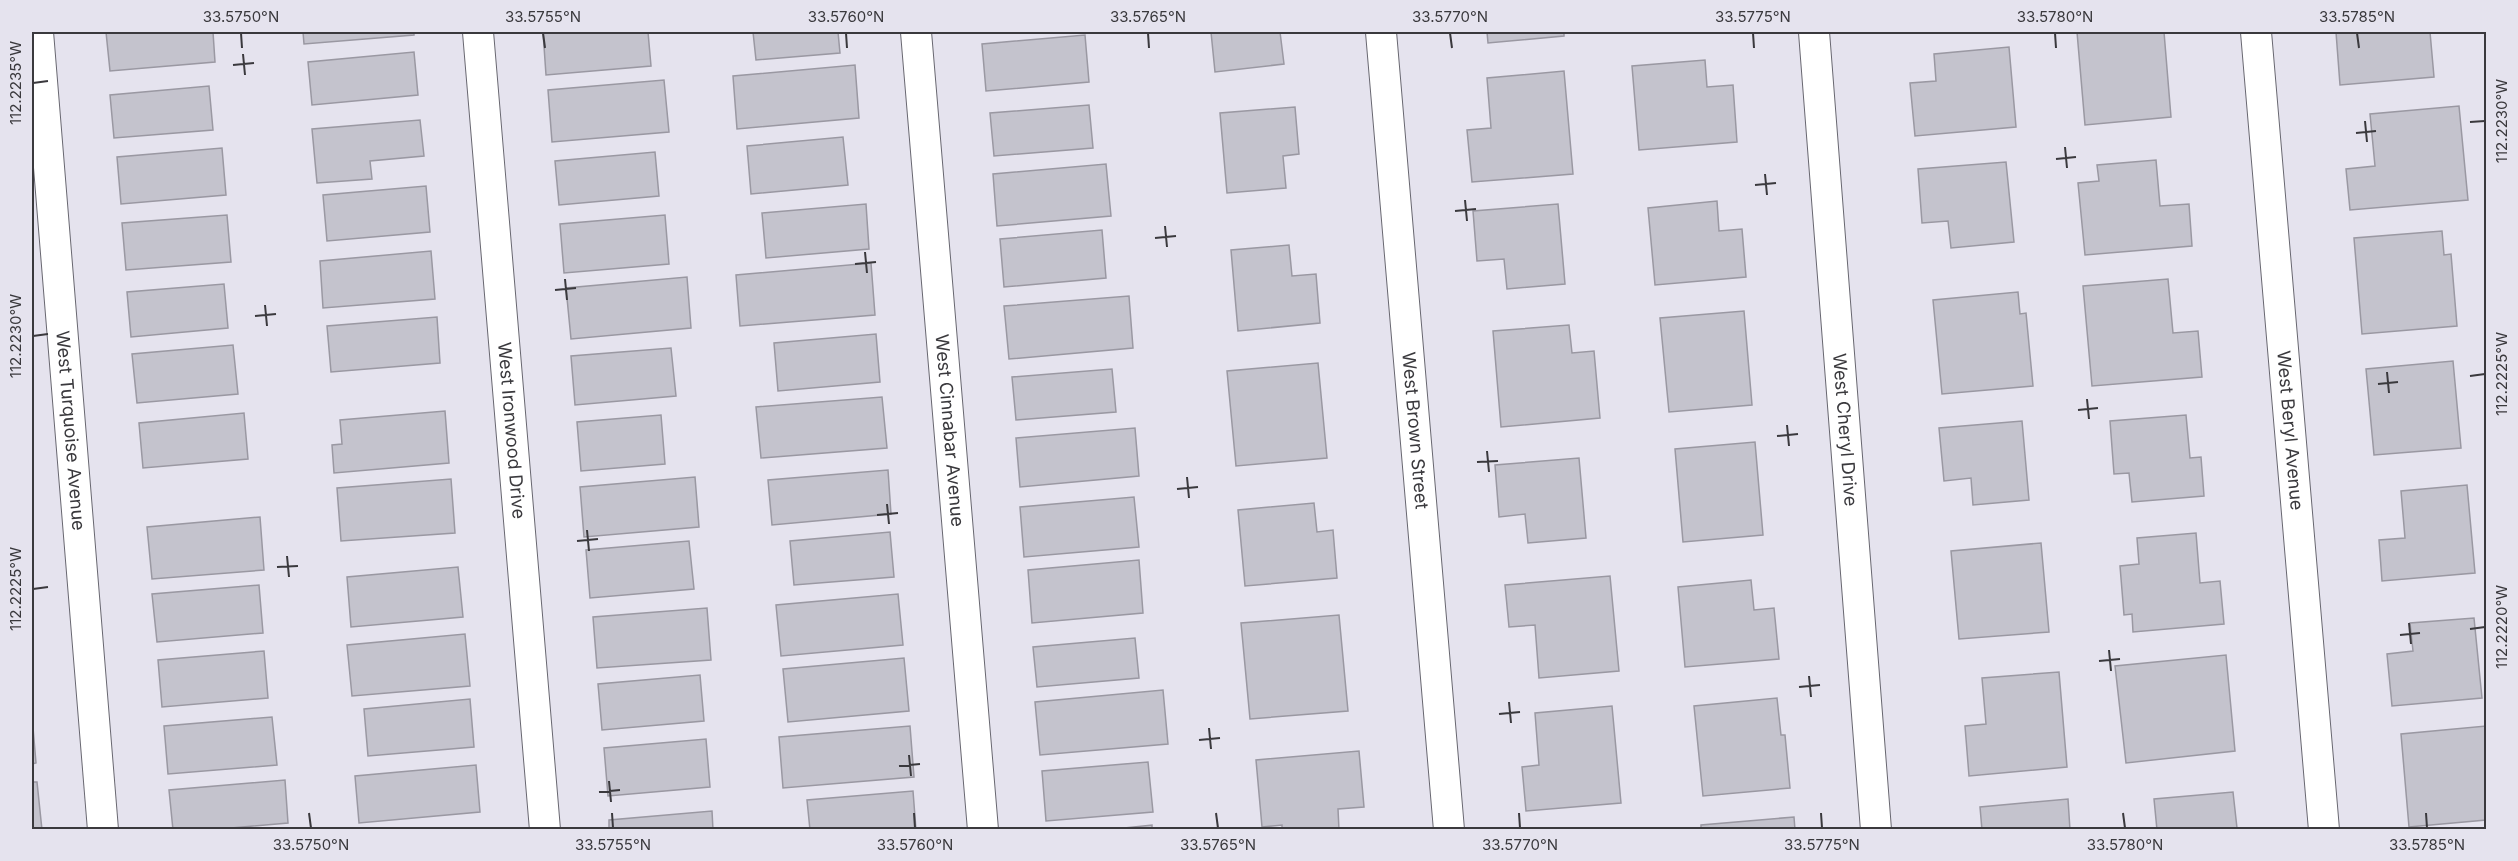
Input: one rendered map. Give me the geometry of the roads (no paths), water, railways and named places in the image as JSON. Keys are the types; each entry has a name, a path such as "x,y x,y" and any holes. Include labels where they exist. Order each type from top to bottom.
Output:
{"street":[{"name":"West Turquoise Avenue","path":"38,32 102,830"},
{"name":"West Ironwood Drive","path":"478,32 545,830"},
{"name":"West Cinnabar Avenue","path":"916,32 984,830"},
{"name":"West Brown Street","path":"1381,32 1449,830"},
{"name":"West Cheryl Drive","path":"1814,32 1876,830"},
{"name":"West Beryl Avenue","path":"2256,32 2324,830"}]}
